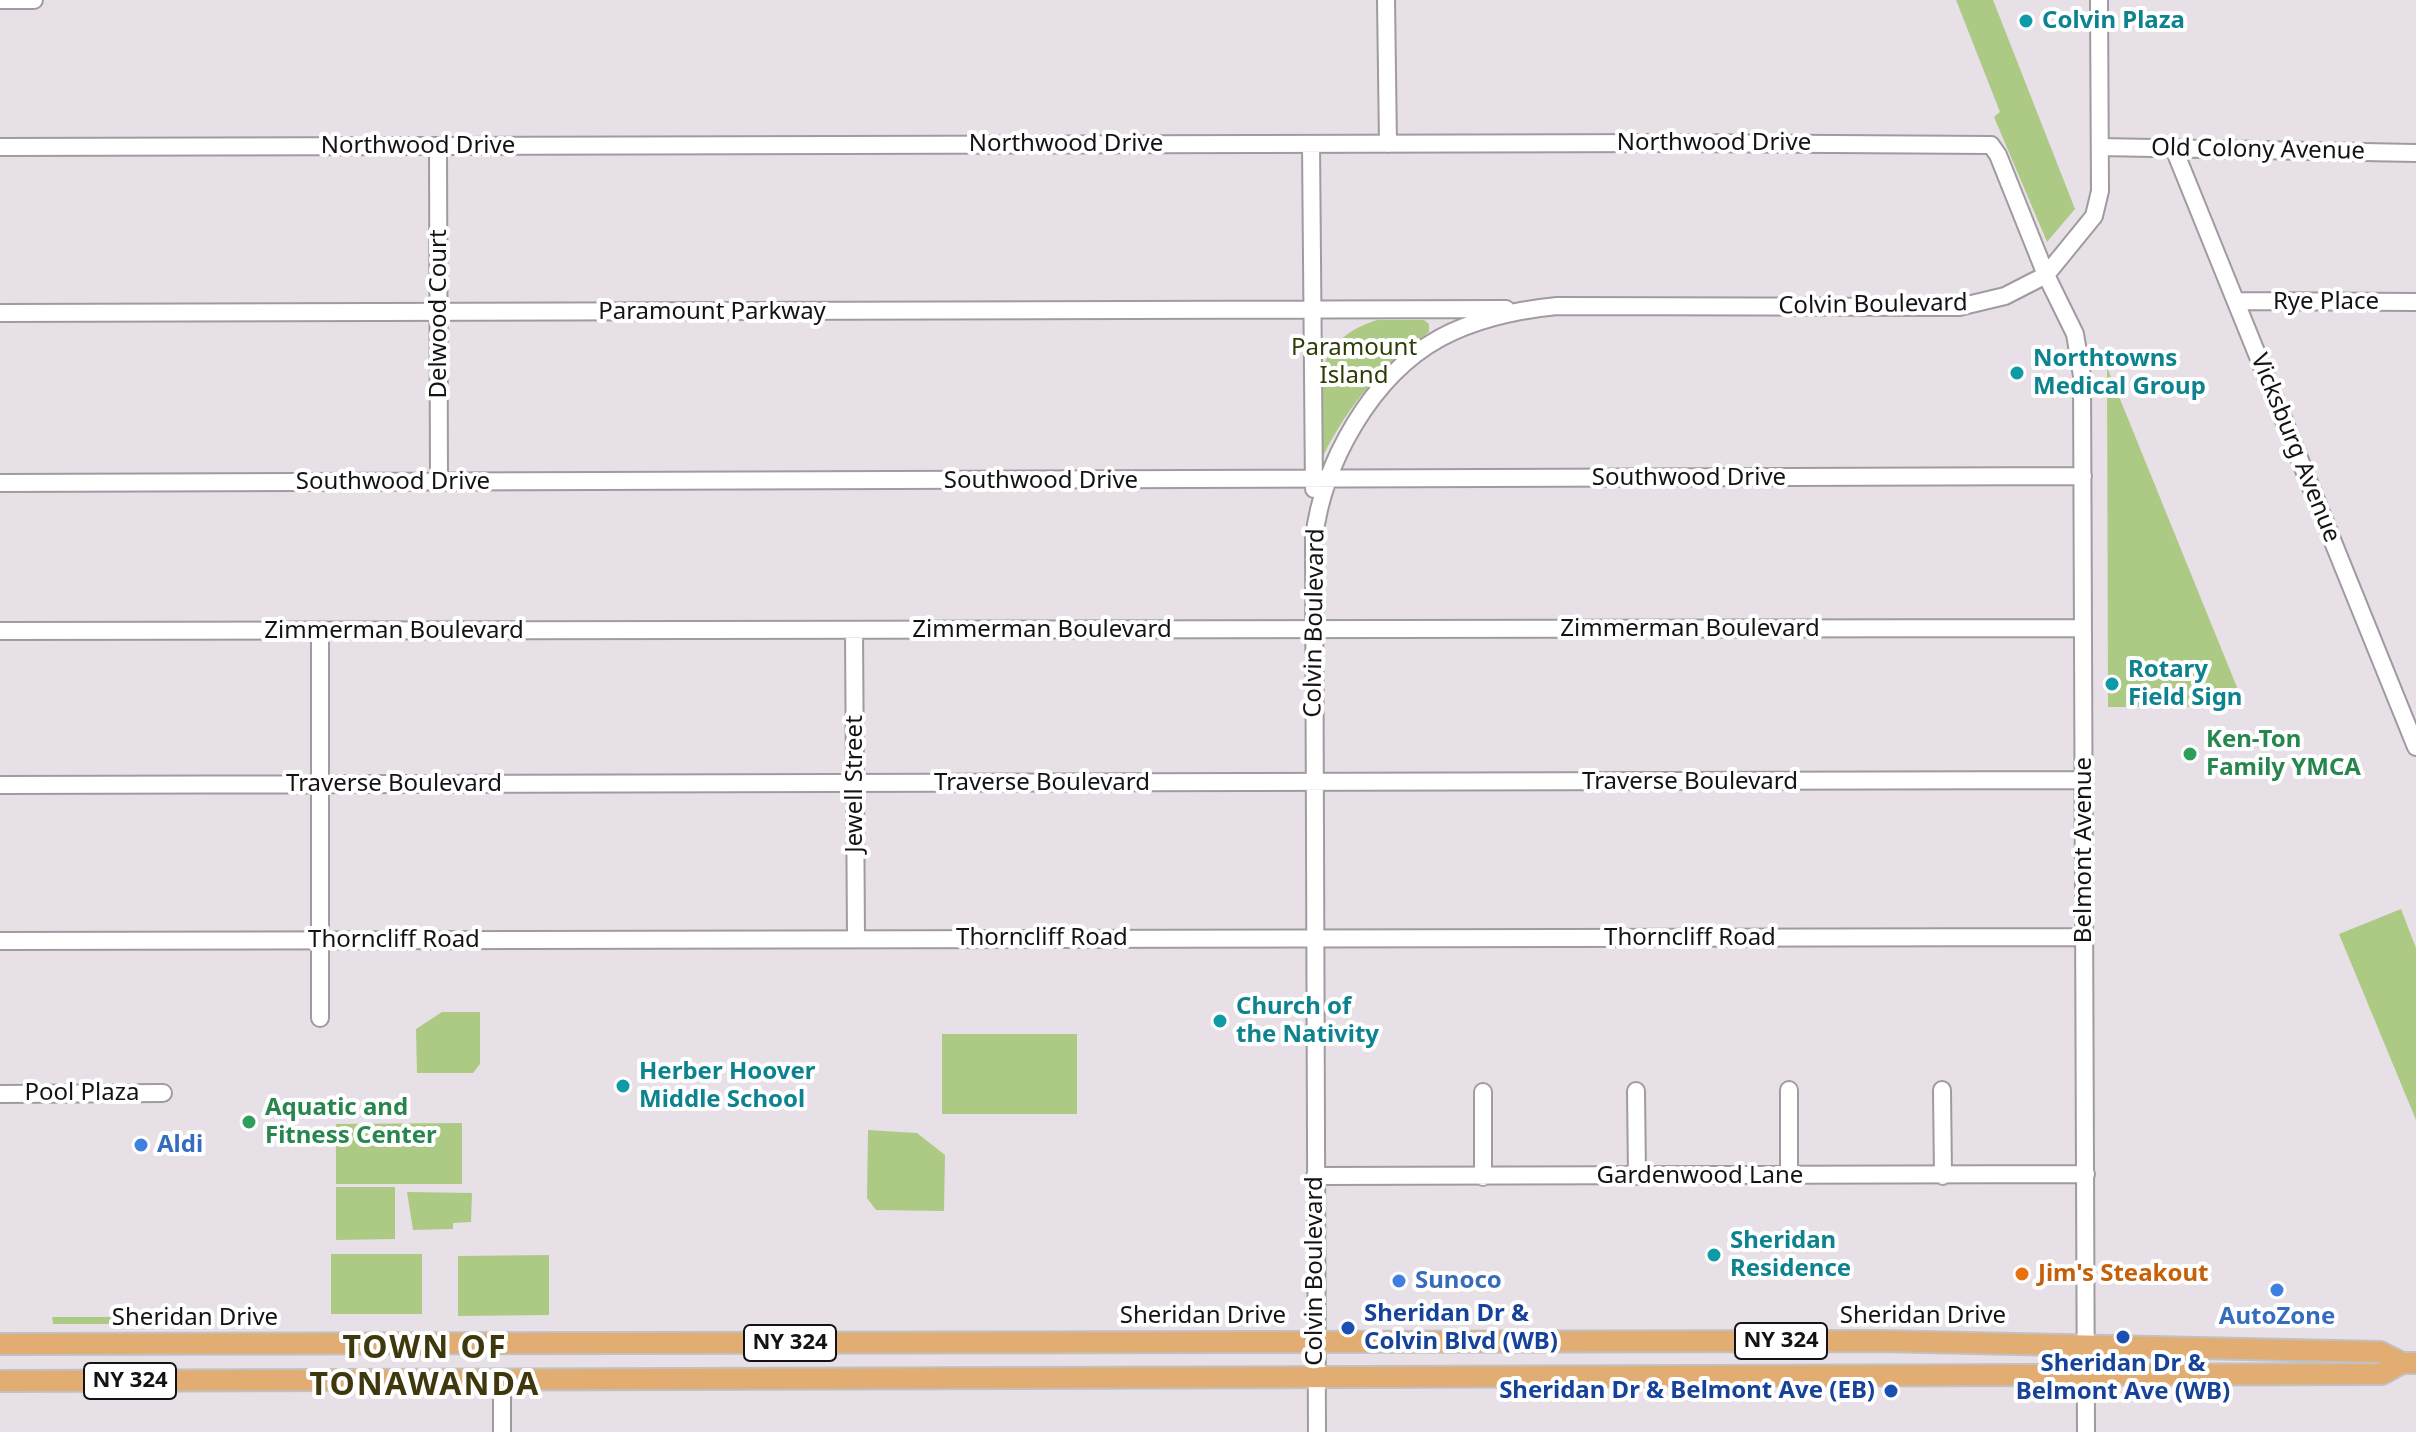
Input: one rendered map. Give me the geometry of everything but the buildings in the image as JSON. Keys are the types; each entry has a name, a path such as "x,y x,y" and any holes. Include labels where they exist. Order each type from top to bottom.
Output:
{"main road":[{"name":"Sheridan Drive","path":"0,1344 1698,1341 2380,1352 2409,1363"},
{"path":"1698,1341 1698,1378"},
{"path":"599,1343 600,1380"},
{"path":"808,1343 808,1380"},
{"path":"264,1344 264,1380"},
{"name":"Sheridan Drive","path":"0,1381 2382,1374 2409,1363"}],"street":[{"path":"0,0 34,0"},
{"path":"1386,0 1388,144"},
{"name":"Colvin Boulevard","path":"1319,481 1344,439 1398,369 1439,339 1501,315 1532,309 1959,307 2005,296 2046,275 2081,237 2094,216 2100,191 2099,0"},
{"name":"Northwood Drive","path":"0,147 1987,143 1998,155 2046,275"},
{"name":"Colvin Boulevard","path":"1311,144 1311,310 1319,481 1313,630 1317,1432"},
{"name":"Delwood Court","path":"438,146 439,482"},
{"name":"Old Colony Avenue","path":"2100,147 2416,153"},
{"name":"Vicksburg Avenue","path":"2174,149 2416,747"},
{"name":"Belmont Avenue","path":"2046,275 2079,347 2083,476 2086,1432"},
{"name":"Rye Place","path":"2236,301 2416,302"},
{"path":"1425,309 1434,313 1439,322 1439,339"},
{"name":"Paramount Parkway","path":"0,313 1532,309"},
{"name":"Southwood Drive","path":"0,483 1319,481 2083,476"},
{"name":"Zimmerman Boulevard","path":"0,631 2083,628"},
{"name":"Jewell Street","path":"854,630 856,938"},
{"path":"320,631 320,1018"},
{"name":"Traverse Boulevard","path":"0,785 2084,780"},
{"name":"Thorncliff Road","path":"0,941 2085,937"},
{"path":"1789,1090 1789,1176"},
{"path":"1942,1090 1943,1176"},
{"path":"1636,1091 1637,1176"},
{"path":"1483,1092 1483,1177"},
{"name":"Pool Plaza","path":"0,1094 163,1093"},
{"name":"Gardenwood Lane","path":"1315,1176 2086,1174"},
{"path":"502,1380 502,1432"}],"green space":[{"path":"1956,0 1993,0 2075,209 2047,242 1994,117 2000,112"},
{"name":"Paramount Island","path":"1377,320 1424,320 1429,324 1429,332 1367,388 1344,419 1322,458 1320,393 1327,357 1338,342 1354,330"},
{"path":"2107,367 2245,707 2108,707"},
{"path":"2401,909 2416,948 2416,1120 2339,934"},
{"path":"442,1012 480,1012 480,1064 473,1073 417,1073 416,1029"},
{"path":"942,1034 1077,1034 1077,1114 942,1114"},
{"path":"462,1123 462,1184 336,1184 336,1124"},
{"path":"868,1130 917,1133 945,1155 944,1211 876,1210 867,1198"},
{"path":"336,1187 395,1187 395,1239 336,1240"},
{"path":"407,1192 472,1193 471,1222 453,1223 453,1229 413,1230"},
{"path":"331,1254 422,1254 422,1314 331,1314"},
{"path":"549,1255 549,1315 458,1316 458,1256"},
{"path":"52,1317 149,1317 150,1324 53,1324"}],"place":[{"name":"Colvin Plaza","path":"2026,21"},
{"name":"Northtowns Medical Group","path":"2017,373"},
{"name":"Rotary Field Sign","path":"2112,684"},
{"name":"Ken-Ton Family YMCA","path":"2190,754"},
{"name":"Church of the Nativity","path":"1220,1021"},
{"name":"Herber Hoover Middle School","path":"623,1086"},
{"name":"Aquatic and Fitness Center","path":"249,1122"},
{"name":"Aldi","path":"141,1145"},
{"name":"Sheridan Residence","path":"1714,1255"},
{"name":"Jim's Steakout","path":"2022,1274"},
{"name":"Sunoco","path":"1399,1281"},
{"name":"AutoZone","path":"2277,1290"},
{"name":"Sheridan Dr & Colvin Blvd (WB)","path":"1348,1328"},
{"name":"Sheridan Dr & Belmont Ave (WB)","path":"2123,1337"},
{"name":"Sheridan Dr & Belmont Ave (EB)","path":"1891,1391"}],"district":[{"name":"TOWN OF TONAWANDA","path":"425,1368"}]}
